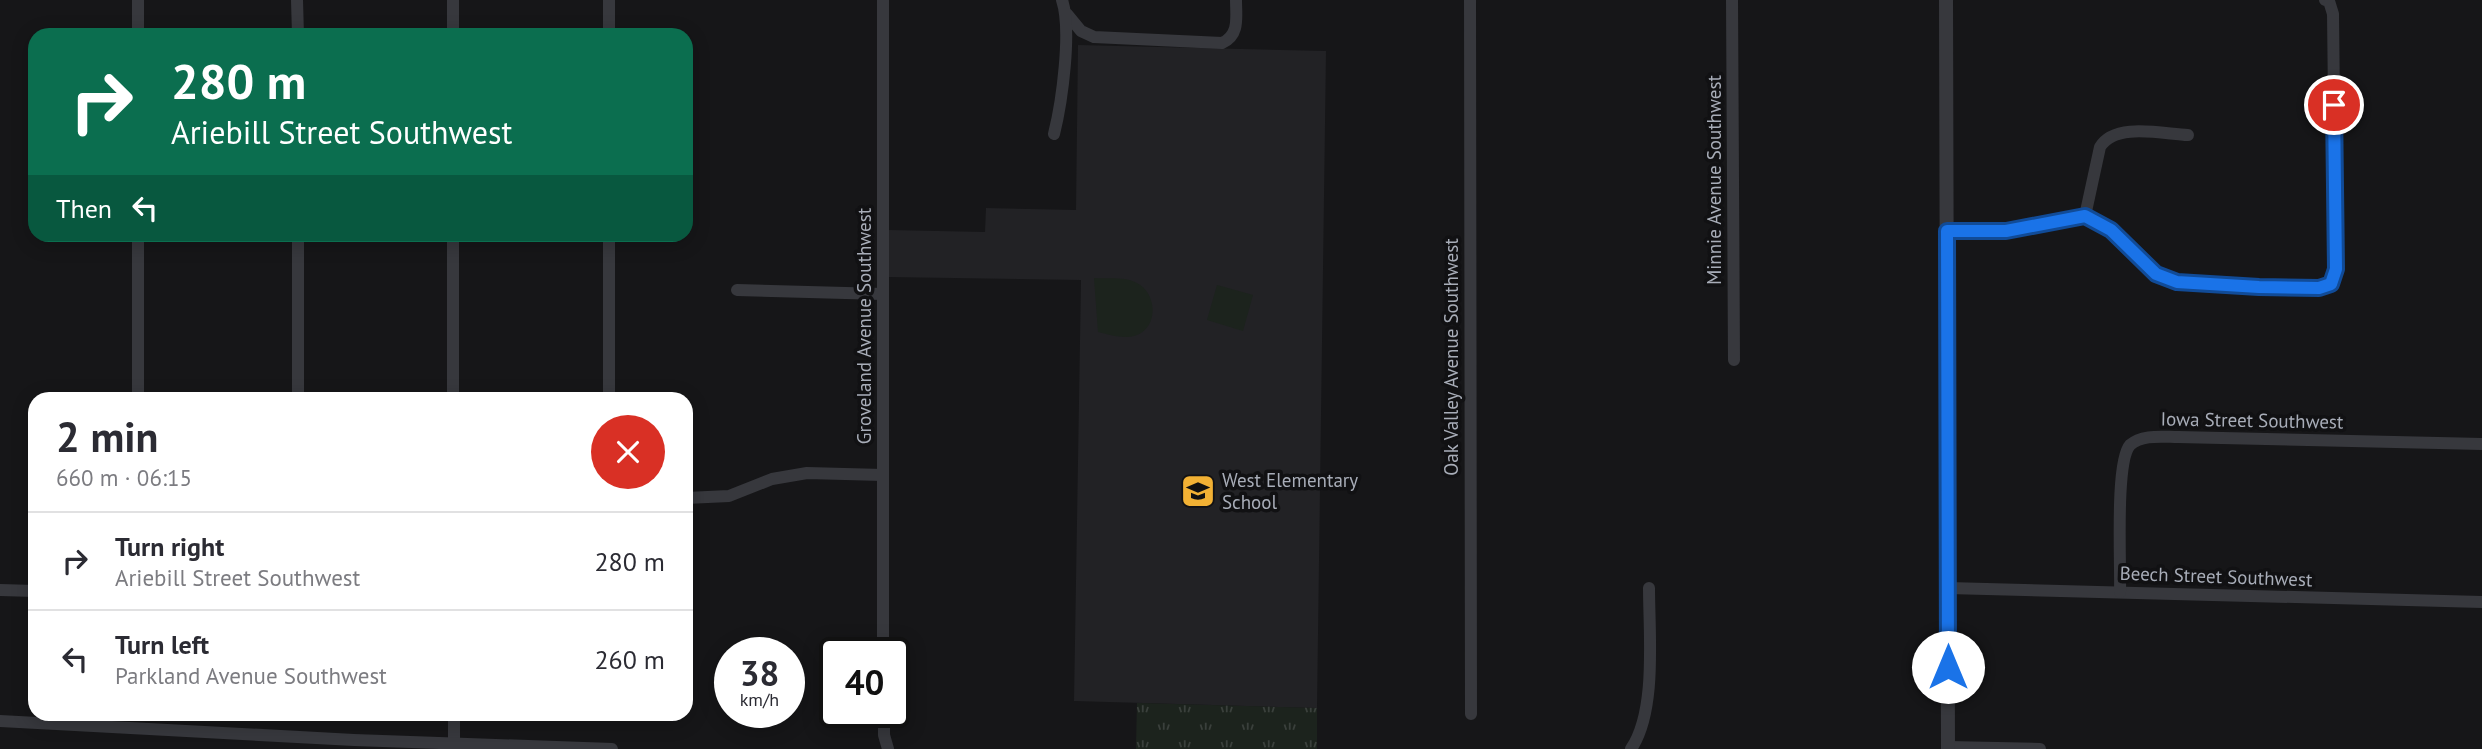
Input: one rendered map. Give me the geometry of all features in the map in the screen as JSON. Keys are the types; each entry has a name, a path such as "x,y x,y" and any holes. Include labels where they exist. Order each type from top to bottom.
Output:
{"street":[{"path":"138,0 138,28"},
{"path":"298,0 298,28"},
{"path":"453,0 453,28"},
{"path":"608,0 609,28"},
{"name":"Groveland Avenue Southwest","path":"883,0 883,637"},
{"path":"1055,134 1061,100 1067,15 1062,0"},
{"path":"1067,15 1081,31 1094,37 1222,43 1229,39 1235,30 1236,0"},
{"name":"Oak Valley Avenue Southwest","path":"1470,0 1471,714"},
{"name":"Minnie Avenue Southwest","path":"1732,0 1734,360"},
{"path":"1946,0 1948,748 2040,749"},
{"path":"1947,231 2006,231 2085,216 2111,230 2156,274 2177,282 2319,288 2331,284 2336,269 2333,14 2327,0"},
{"path":"2085,216 2101,146 2105,139 2124,131 2188,135"},
{"path":"138,242 138,392"},
{"path":"298,242 298,392"},
{"path":"453,242 453,392"},
{"path":"609,242 609,392"},
{"path":"737,290 883,294"},
{"name":"Iowa Street Southwest","path":"2120,592 2121,473 2129,446 2139,439 2178,437 2482,444"},
{"path":"693,498 729,496 772,479 807,472 883,475"},
{"path":"1631,749 1644,722 1648,697 1649,588"},
{"name":"Beech Street Southwest","path":"1948,588 2482,602"},
{"path":"0,590 28,591"},
{"path":"0,721 354,744 454,742 612,749"},
{"path":"454,721 454,742"},
{"path":"884,728 888,749"}],"shaded area":[{"name":"West Elementary School","path":"1078,45 1326,51 1317,708 1074,701 1081,280 888,277 889,230 985,232 986,208 1076,210"}],"green space":[{"path":"1094,278 1127,279 1143,287 1153,307 1147,328 1131,337 1098,332"},
{"path":"1217,285 1253,295 1243,331 1207,320"},
{"path":"1137,703 1317,708 1317,749 1136,749"}],"place":[{"name":"West Elementary School","path":"1198,491"}],"route":[{"path":"1948,667 1947,231 2006,231 2085,216 2111,230 2156,274 2177,282 2319,288 2331,284 2336,269 2334,105"}]}
